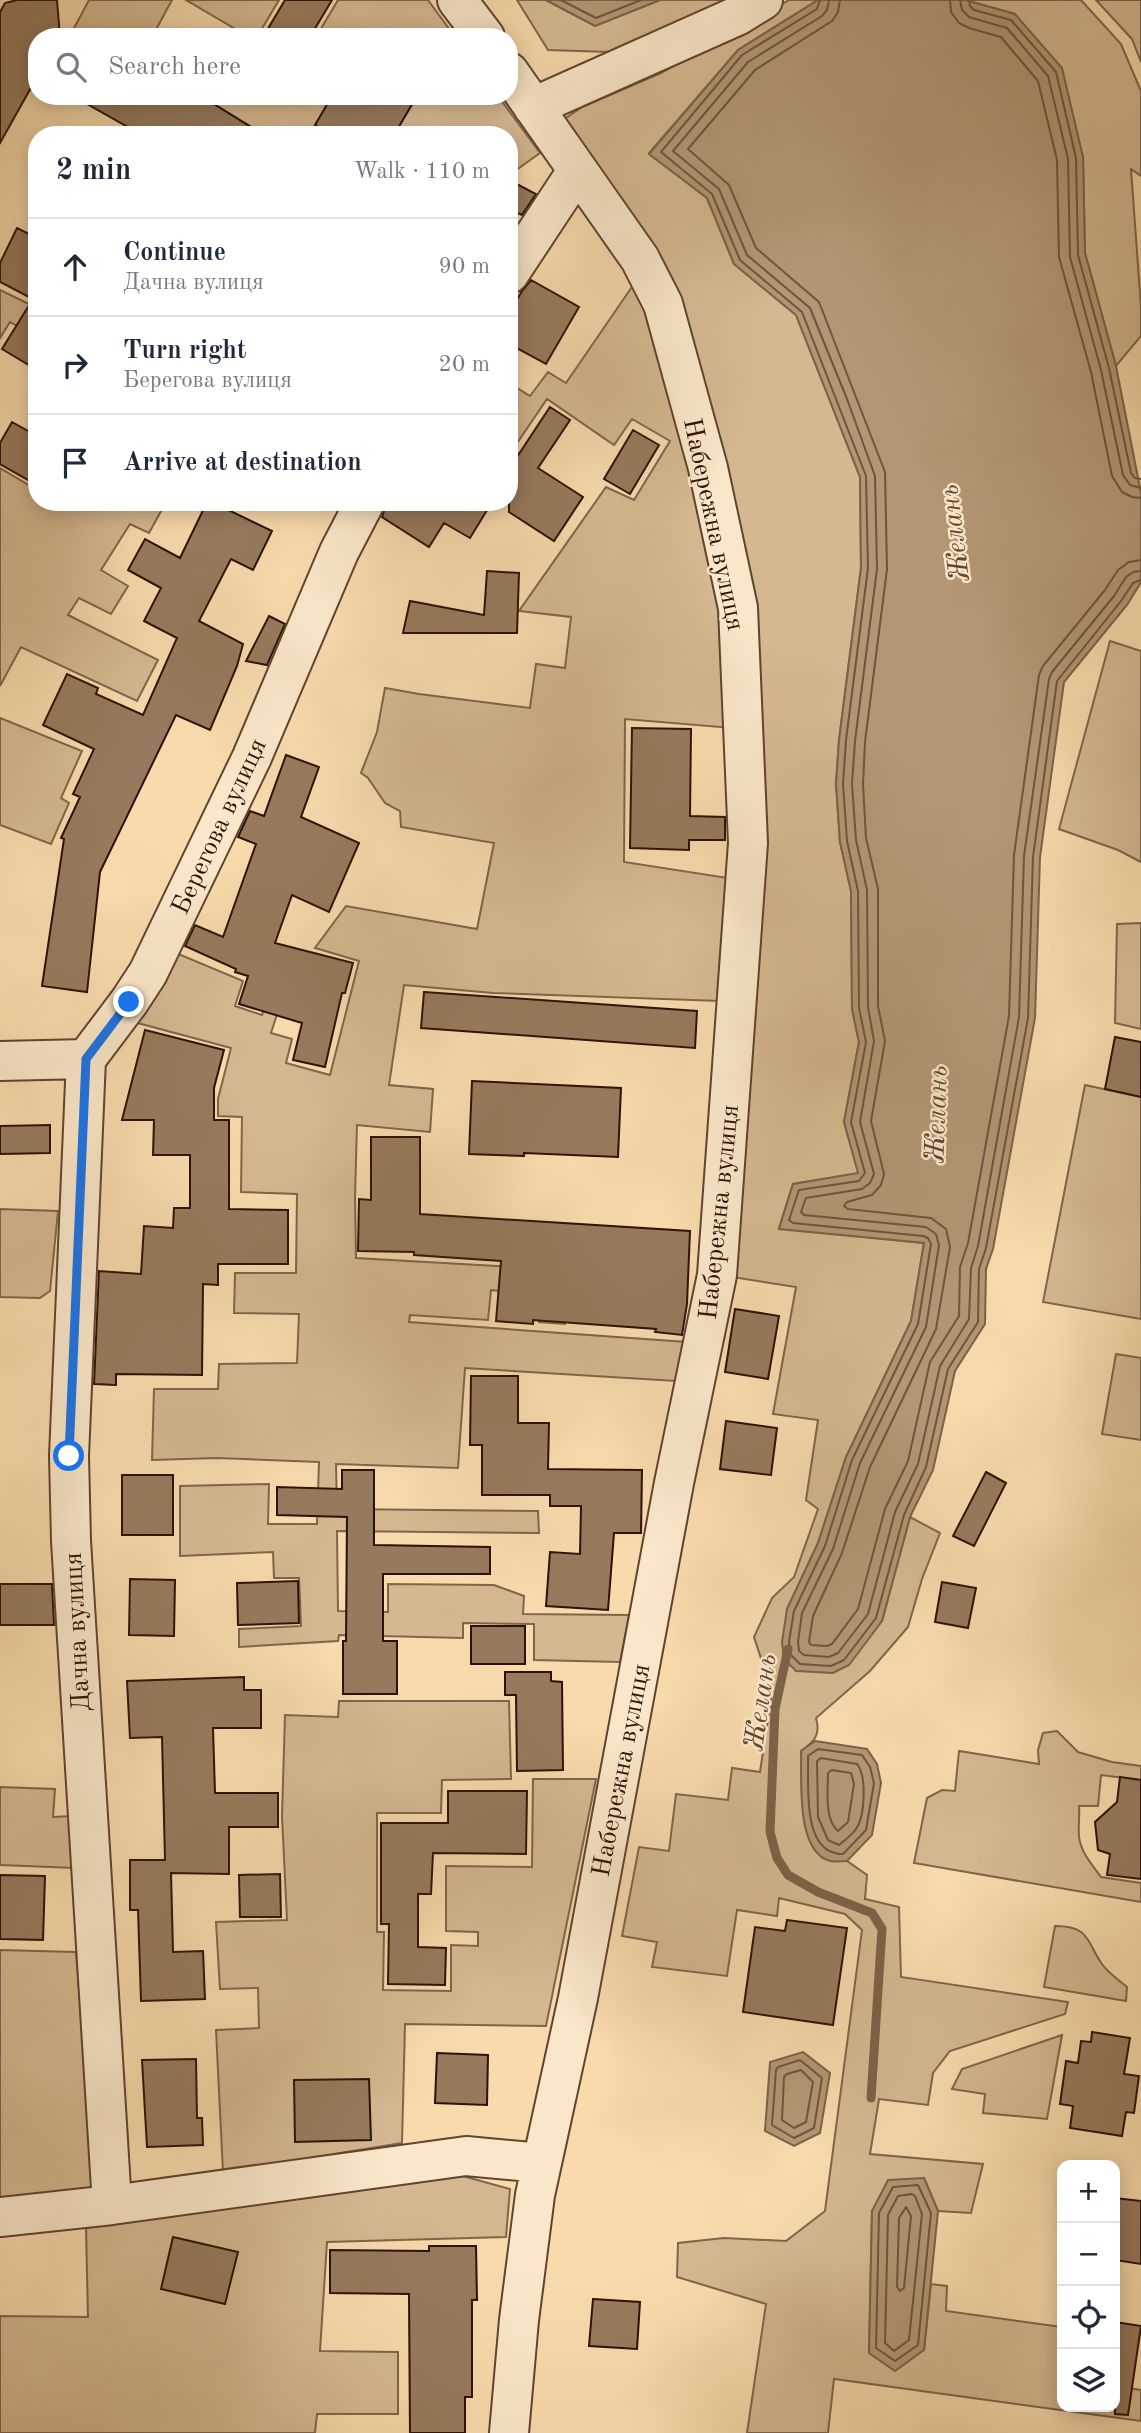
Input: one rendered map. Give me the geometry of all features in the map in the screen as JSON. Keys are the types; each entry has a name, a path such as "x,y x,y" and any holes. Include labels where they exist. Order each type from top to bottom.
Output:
{"street":[{"path":"457,0 478,28"},
{"path":"533,107 737,16 763,0"},
{"name":"Набережна вулиця","path":"509,2433 531,2222 578,1998 674,1483 716,1275 748,843 738,608 708,468 663,304 640,259 518,85"},
{"path":"518,260 577,171"},
{"name":"Берегова вулиця","path":"86,1059 148,973 252,757 339,552 360,511"},
{"path":"0,1061 86,1059"},
{"name":"Дачна вулиця","path":"86,1059 69,1480 112,2205"},
{"path":"0,2217 112,2205 466,2156 542,2163"}],"shaded area":[{"path":"89,0 172,0 157,28 74,28"},
{"path":"186,0 279,0 262,28 234,28"},
{"path":"338,0 428,0 448,28 321,28"},
{"path":"517,0 546,0 595,26 660,0 728,0 609,52 548,50"},
{"path":"789,0 818,0 738,50 649,153 707,198 734,264 796,315 860,477 861,568 836,784 840,842 851,891 852,1009 859,1042 844,1122 859,1174 793,1184 779,1228 924,1243 911,1321 846,1457 818,1543 787,1609 882,1621 910,1517 940,1533 922,1579 908,1627 870,1671 816,1718 818,1729 815,1737 801,1751 830,1861 847,1861 867,1875 865,1899 899,1907 901,1977 1068,2002 1065,2014 950,2051 933,2073 928,2105 879,2099 870,2154 983,2164 971,2213 938,2211 924,2178 872,2211 869,2353 924,2350 931,2284 947,2286 946,2311 1057,2326 1057,2410 834,2379 828,2433 747,2433 766,2304 677,2277 678,2243 724,2238 786,2241 825,2211 862,1930 845,1914 779,1898 777,1916 737,1910 727,1976 652,1967 657,1942 622,1936 639,1847 669,1851 676,1794 728,1800 732,1768 760,1772 772,1692 754,1637 772,1598 794,1577 818,1509 806,1500 818,1420 773,1414 796,1287 726,1276 759,844 717,464 563,120 582,107 661,73"},
{"path":"965,0 1081,0 1121,44 1141,91 1141,176 1131,169 1141,336 1116,366 1085,253 1083,157 1015,14"},
{"path":"1096,0 1141,0 1141,62 1132,39"},
{"path":"197,105 505,105 540,153 518,169 518,126 185,126"},
{"path":"638,278 726,607 732,728 625,719 624,862 728,878 720,1001 493,993 404,985 389,1085 433,1089 430,1132 357,1125 356,1258 570,1270 565,1324 539,1322 540,1295 491,1290 488,1320 410,1315 409,1322 686,1342 676,1381 465,1368 458,1468 336,1464 337,1509 538,1511 539,1533 337,1531 338,1611 388,1612 388,1584 494,1585 524,1596 523,1614 629,1615 620,1662 534,1660 534,1624 463,1623 463,1638 339,1635 338,1641 239,1647 239,1629 301,1626 299,1578 274,1578 273,1552 180,1556 180,1486 269,1484 268,1524 317,1524 319,1462 217,1458 152,1460 154,1389 218,1389 219,1364 297,1363 299,1314 234,1313 235,1273 296,1273 297,1194 241,1192 242,1117 218,1116 218,1099 231,1048 134,1022 169,950 243,981 235,1006 262,1015 270,993 293,965 271,1033 292,1039 286,1063 330,1075 359,961 315,948 346,906 477,929 494,843 401,827 400,811 385,803 368,778 361,773 377,732 385,688 530,708 536,664 565,668 571,617 519,611 606,487 634,500 670,441 632,419 614,445 547,399 518,442 518,389 530,396 548,372 566,383"},
{"path":"0,290 28,304 28,332 10,322 0,338"},
{"path":"0,468 28,485 28,511 161,511 149,533 130,524 101,570 128,586 111,614 79,598 68,615 158,660 137,701 21,647 0,686"},
{"path":"1110,641 1141,651 1141,862 1118,850 1059,829"},
{"path":"0,718 82,751 61,798 69,803 51,844 0,825"},
{"path":"1141,923 1141,1029 1115,1023 1117,924"},
{"path":"1085,1085 1141,1097 1141,1319 1043,1302"},
{"path":"0,1209 58,1211 50,1291 40,1298 0,1297"},
{"path":"1116,1354 1141,1358 1141,1440 1102,1434"},
{"path":"339,1701 509,1701 511,1779 442,1780 441,1813 377,1813 377,1932 384,1932 383,1990 451,1991 451,1945 478,1946 478,1932 446,1931 446,1866 532,1867 533,1779 596,1779 546,2026 405,2024 402,2143 223,2172 216,2030 259,2028 258,1988 220,1989 216,1922 287,1920 282,1816 285,1715 338,1717"},
{"path":"1057,1731 1078,1752 1112,1762 1141,1766 1141,1780 1101,1775 1098,1806 1079,1806 1079,1828 1084,1852 1101,1877 1141,1883 1141,1902 914,1863 927,1798 942,1790 955,1791 959,1751 1039,1764 1038,1750 1043,1733"},
{"path":"0,1787 55,1789 53,1817 74,1816 75,1868 0,1865"},
{"path":"1055,1926 1075,1929 1086,1937 1104,1967 1127,1987 1126,2001 1044,1987"},
{"path":"0,1950 76,1952 95,2193 0,2203"},
{"path":"1062,2035 1047,2119 983,2113 985,2094 952,2089 962,2069"},
{"path":"459,2175 510,2189 506,2237 327,2242 320,2351 398,2352 398,2414 317,2414 315,2433 0,2433 0,2316 88,2317 86,2228"},
{"path":"1120,2387 1141,2390 1141,2421 1075,2412 1120,2412"}],"water":[{"path":"546,0 660,0 595,26"},
{"path":"818,0 965,0 1015,14 1062,68 1083,157 1085,253 1116,366 1141,493 1141,582 1127,605 1064,682 1040,857 1035,1018 993,1249 986,1269 985,1324 955,1371 933,1470 910,1517 882,1621 849,1665 833,1673 796,1671 784,1659 782,1642 787,1609 818,1543 846,1457 911,1321 924,1243 779,1229 793,1184 858,1173 844,1122 859,1042 852,1009 851,891 840,842 836,784 861,568 860,477 796,315 734,264 707,198 649,154 738,50"},
{"path":"815,1741 867,1749 877,1764 881,1783 872,1835 847,1861 830,1861 819,1855 811,1844 806,1829 801,1795 801,1751"},
{"path":"803,2052 830,2073 820,2133 794,2146 765,2131 770,2062"},
{"path":"924,2178 938,2211 924,2350 895,2371 869,2353 872,2211 888,2180"}],"building":[{"path":"17,0 57,0 59,28 28,28 28,93 0,143 0,12 5,3"},
{"path":"285,0 332,0 315,28 268,28"},
{"path":"89,105 216,105 249,126 126,126"},
{"path":"327,105 412,105 399,126 315,125"},
{"path":"518,185 536,194 522,215 518,213"},
{"path":"17,228 28,234 28,296 0,282 0,263"},
{"path":"531,280 579,307 546,364 518,349 518,298"},
{"path":"28,307 28,365 2,349"},
{"path":"550,407 570,420 538,468 583,497 554,541 509,512 518,511 518,455"},
{"path":"12,422 28,431 28,480 0,464 0,443"},
{"path":"633,430 659,445 630,494 604,479"},
{"path":"203,511 231,511 272,531 253,570 231,559 199,621 243,644 237,666 210,730 176,715 100,872 87,992 42,986 64,839 61,838 80,797 73,794 94,749 43,725 67,674 98,688 96,694 143,715 177,638 144,621 161,588 128,570 145,539 180,558"},
{"path":"384,511 486,511 470,538 444,523 429,547 382,517"},
{"path":"487,571 519,573 517,633 403,633 410,601 484,615"},
{"path":"269,616 285,624 267,665 246,661"},
{"path":"632,728 691,729 690,816 725,817 725,840 689,840 689,850 630,848"},
{"path":"286,755 319,767 301,817 359,843 329,912 292,895 275,943 353,963 345,993 342,993 325,1067 293,1060 302,1023 239,1004 248,976 185,946 195,925 223,937 256,844 238,837 250,811 264,816"},
{"path":"424,992 697,1011 695,1048 421,1028"},
{"path":"145,1030 224,1050 214,1088 214,1120 229,1120 229,1209 288,1210 288,1264 218,1264 218,1285 203,1284 202,1375 116,1374 116,1385 94,1384 99,1271 141,1274 144,1226 173,1228 174,1208 190,1208 190,1155 153,1155 154,1120 122,1120"},
{"path":"1115,1037 1141,1042 1141,1097 1105,1089"},
{"path":"472,1081 621,1088 618,1157 524,1153 524,1156 469,1154"},
{"path":"50,1125 50,1153 0,1154 0,1126"},
{"path":"371,1137 420,1137 420,1214 690,1231 687,1304 682,1335 655,1332 656,1329 533,1320 533,1324 496,1321 501,1261 414,1255 414,1252 358,1251 359,1199 371,1200"},
{"path":"735,1309 779,1316 768,1379 725,1372"},
{"path":"471,1376 518,1376 518,1423 549,1423 548,1469 642,1470 641,1533 614,1533 608,1610 546,1606 550,1552 580,1554 581,1506 550,1506 550,1495 482,1495 482,1445 470,1445"},
{"path":"726,1421 777,1428 771,1475 720,1469"},
{"path":"342,1470 374,1470 374,1545 490,1547 490,1574 383,1574 383,1641 397,1641 397,1694 343,1694 347,1517 277,1515 277,1487 342,1489"},
{"path":"986,1472 1006,1483 974,1546 953,1536"},
{"path":"122,1475 173,1475 173,1535 122,1535"},
{"path":"130,1579 175,1580 174,1636 129,1635"},
{"path":"298,1581 299,1623 238,1625 237,1583"},
{"path":"942,1582 976,1588 968,1628 935,1622"},
{"path":"0,1584 52,1584 54,1625 0,1625"},
{"path":"471,1626 525,1626 525,1664 471,1664"},
{"path":"505,1672 551,1672 551,1681 562,1682 563,1770 517,1771 516,1695 505,1695"},
{"path":"244,1677 244,1690 261,1690 261,1728 213,1728 215,1793 278,1793 278,1827 229,1827 229,1874 171,1873 173,1952 203,1951 205,1999 141,2001 138,1910 130,1910 130,1860 165,1860 162,1737 130,1738 127,1681"},
{"path":"1120,1777 1141,1780 1141,1879 1107,1875 1110,1854 1098,1850 1095,1822 1117,1802"},
{"path":"448,1791 527,1791 526,1854 433,1853 431,1894 418,1894 418,1947 446,1948 445,1985 388,1984 389,1924 381,1924 381,1823 448,1823"},
{"path":"280,1874 281,1917 240,1917 239,1875"},
{"path":"0,1875 45,1876 43,1940 0,1939"},
{"path":"787,1920 847,1928 833,2025 743,2012 755,1927 785,1931"},
{"path":"1092,2032 1130,2038 1124,2074 1139,2076 1134,2113 1126,2112 1122,2136 1070,2128 1073,2106 1060,2104 1066,2061 1078,2063 1081,2041 1091,2042"},
{"path":"437,2053 488,2055 487,2105 435,2103"},
{"path":"196,2059 197,2118 202,2118 203,2145 147,2147 142,2060"},
{"path":"369,2079 371,2140 295,2142 294,2080"},
{"path":"1120,2199 1141,2201 1141,2264 1120,2261"},
{"path":"173,2237 238,2252 225,2304 161,2289"},
{"path":"429,2246 476,2246 477,2300 472,2300 472,2397 465,2397 465,2433 410,2433 409,2294 330,2293 330,2250 429,2251"},
{"path":"593,2299 640,2302 637,2349 589,2346"},
{"path":"1120,2323 1141,2326 1128,2415 1115,2414 1120,2412"}],"waterway":[{"name":"Желань","path":"788,1649 775,1709 770,1832 777,1858 788,1875 818,1892 872,1913 882,1929 871,2098"}],"route":[{"path":"69,1456 86,1059 129,1002"}]}
